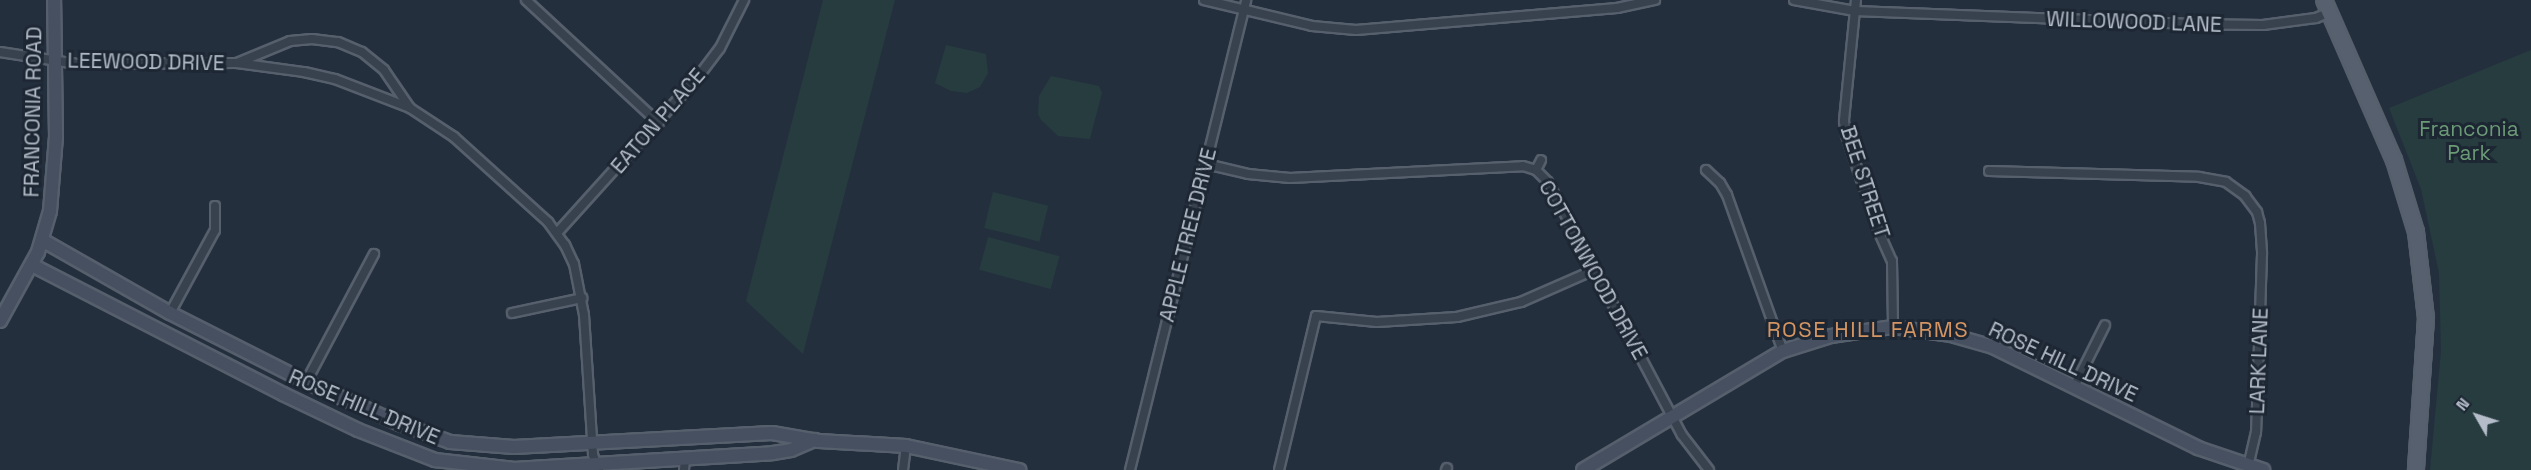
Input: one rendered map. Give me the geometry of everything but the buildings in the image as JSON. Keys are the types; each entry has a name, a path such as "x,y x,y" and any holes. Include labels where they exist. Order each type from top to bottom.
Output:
{"main road":[{"path":"2327,6 2394,160 2416,232 2426,318 2416,470"}],"street":[{"name":"FRANCONIA ROAD","path":"2,314 32,265 50,212 54,180 54,0"},
{"path":"526,0 659,123"},
{"name":"EATON PLACE","path":"557,233 659,123 720,48 744,0"},
{"path":"1204,0 1312,26 1356,30 1617,8 1655,0"},
{"name":"APPLE TREE DRIVE","path":"1130,470 1246,0"},
{"name":"WILLOWOOD LANE","path":"1794,0 1855,10 2263,25 2316,18 2327,6"},
{"name":"BEE STREET","path":"1856,0 1844,121 1846,135 1871,209 1892,261 1893,327"},
{"name":"LEEWOOD DRIVE","path":"237,63 290,41 312,39 338,42 362,52 384,70 410,108"},
{"name":"LEEWOOD DRIVE","path":"0,52 89,64 237,63 328,78 410,108 481,158 557,233 574,264 582,298 595,464"},
{"path":"1536,170 1541,160"},
{"name":"COTTONWOOD DRIVE","path":"1206,164 1248,174 1290,178 1522,166 1536,170 1548,182 1682,435 1709,470"},
{"path":"1706,170 1720,183 1727,195 1783,351"},
{"name":"LARK LANE","path":"1989,171 2216,179 2236,188 2252,204 2260,223 2262,254 2256,432 2248,466"},
{"path":"170,313 215,230 215,206"},
{"name":"ROSE HILL DRIVE","path":"42,240 170,313 306,382 400,424 450,442 514,447 750,432 784,433 815,440 906,447 1019,470"},
{"path":"306,382 374,254"},
{"name":"ROSE HILL DRIVE","path":"32,265 283,394 422,456 500,469 595,464 685,464 790,450 815,440"},
{"path":"1279,470 1316,316 1377,322 1457,317 1521,302 1594,270"},
{"path":"512,313 582,298"},
{"path":"2074,387 2105,325"},
{"name":"ROSE HILL DRIVE","path":"1583,470 1783,351 1830,336 1893,327 1941,333 1974,341 2010,355 2198,448 2264,470"},
{"path":"903,470 906,447"}],"green space":[{"path":"823,0 895,0 803,354 746,301"},
{"path":"946,45 986,54 988,73 980,87 967,93 951,91 935,83"},
{"name":"Franconia Park","path":"2531,50 2531,470 2430,470 2441,351 2439,273 2421,189 2389,108"},
{"path":"1051,76 1099,86 1102,93 1090,139 1058,136 1041,120 1038,114 1039,96"},
{"path":"993,192 1048,206 1039,242 984,228"},
{"path":"988,237 1059,256 1051,289 979,270"}],"district":[{"name":"ROSE HILL FARMS","path":"1868,330"}]}
